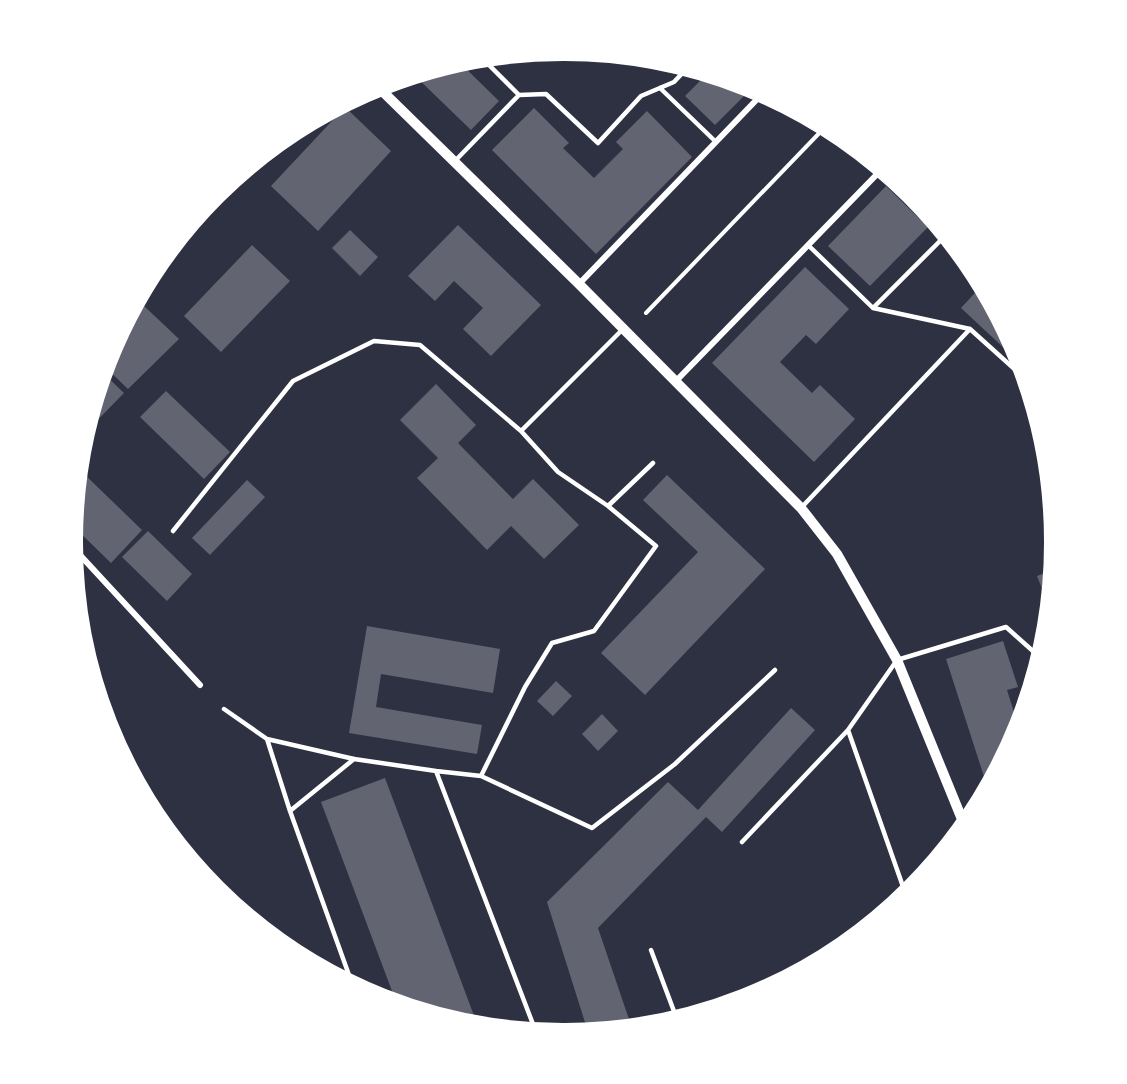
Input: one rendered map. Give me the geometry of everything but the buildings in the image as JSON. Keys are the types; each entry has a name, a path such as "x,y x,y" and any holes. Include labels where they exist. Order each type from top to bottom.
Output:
{"street":[{"path":"383,92 579,284 801,508 837,554 897,660 962,818"},
{"path":"579,284 758,98"},
{"path":"676,381 878,173"},
{"path":"79,554 200,685"}],"lane":[{"path":"487,63 519,95"},
{"path":"454,162 519,95 546,94 598,143 641,96 674,82 683,72"},
{"path":"660,88 716,142"},
{"path":"873,308 942,239"},
{"path":"808,245 873,308 970,329 1018,372"},
{"path":"521,431 623,329"},
{"path":"801,508 970,329"},
{"path":"173,531 293,381 374,341 420,345 521,431 558,472 608,506 656,546 594,631 552,643 525,687 481,776"},
{"path":"608,506 652,462"},
{"path":"742,842 848,730 897,660 1006,627 1035,653"},
{"path":"224,709 267,739 354,759 481,776 592,828 675,764 775,670"},
{"path":"848,730 903,888"},
{"path":"267,739 290,811 350,977"},
{"path":"290,811 354,759"},
{"path":"436,771 534,1026"},
{"path":"651,950 675,1014"}],"path":[{"path":"646,313 821,131"}]}
